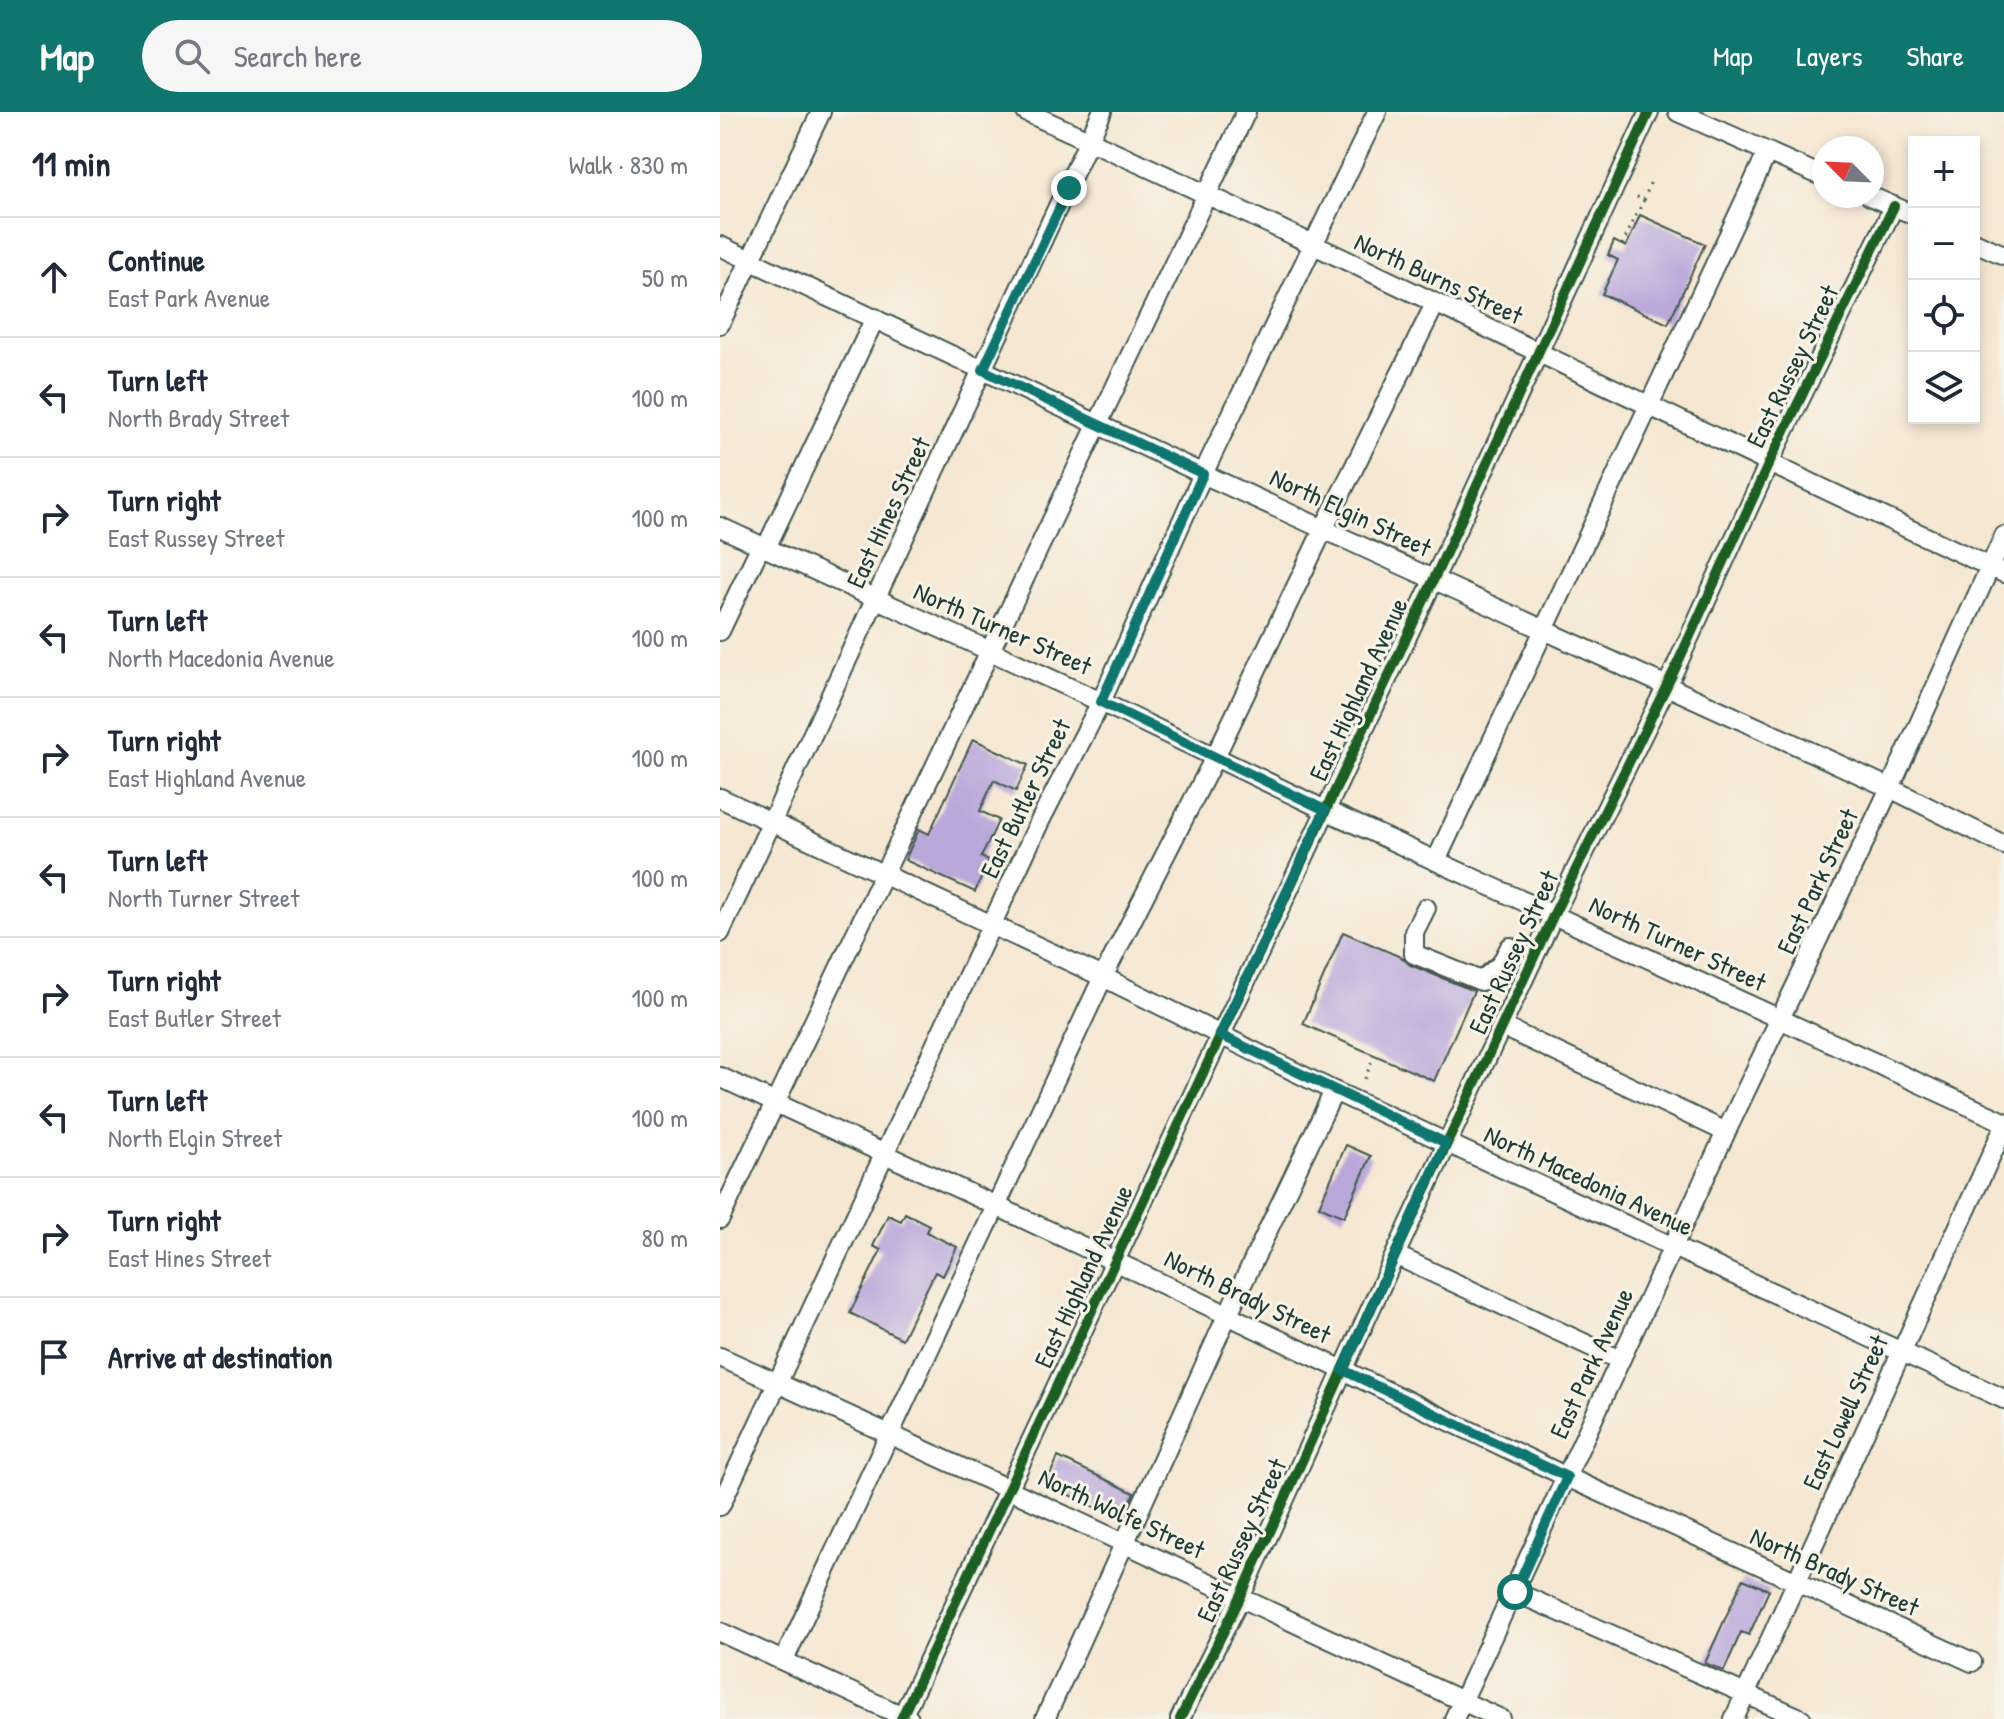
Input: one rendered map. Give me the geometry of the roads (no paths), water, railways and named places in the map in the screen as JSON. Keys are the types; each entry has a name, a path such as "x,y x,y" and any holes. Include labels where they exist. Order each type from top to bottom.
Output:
{"street":[{"path":"720,324 821,112"},
{"name":"North Burns Street","path":"1026,112 1997,570"},
{"name":"East Hines Street","path":"720,933 1102,112"},
{"path":"720,1219 887,875 989,651 1246,112"},
{"name":"East Butler Street","path":"720,1506 1039,823 1101,702 1203,474 1377,112"},
{"name":"East Highland Avenue","path":"904,1718 1008,1487 1434,579 1649,112"},
{"path":"1678,112 1812,172"},
{"path":"1436,861 1767,153"},
{"path":"1884,202 1908,212"},
{"name":"East Russey Street","path":"1187,1717 1446,1143 1894,206"},
{"path":"1980,245 2004,255"},
{"name":"North Elgin Street","path":"720,246 1203,474 1890,788 2004,845"},
{"path":"784,1660 1103,977 1216,755 1435,304"},
{"path":"720,631 875,318"},
{"name":"North Turner Street","path":"720,527 2004,1124"},
{"name":"East Park Street","path":"1674,1247 1890,788 1997,570 2004,536"},
{"name":"North Macedonia Avenue","path":"720,798 1103,977 1334,1091 2004,1399"},
{"path":"1426,908 1414,932 1414,954 1429,962 1481,981 1501,964 1510,947"},
{"path":"1503,1027 1726,1132"},
{"name":"North Brady Street","path":"720,1077 1567,1477 1972,1662"},
{"path":"1045,1719 1227,1316 1334,1091"},
{"name":"East Lowell Street","path":"1734,1719 2004,1124"},
{"name":"East Park Avenue","path":"1454,1719 1674,1247"},
{"path":"1395,1255 1620,1360"},
{"name":"North Wolfe Street","path":"720,1357 1008,1487 1125,1545 1241,1596 1501,1719"},
{"path":"1515,1592 1802,1719"},
{"path":"720,1632 904,1718"}]}
